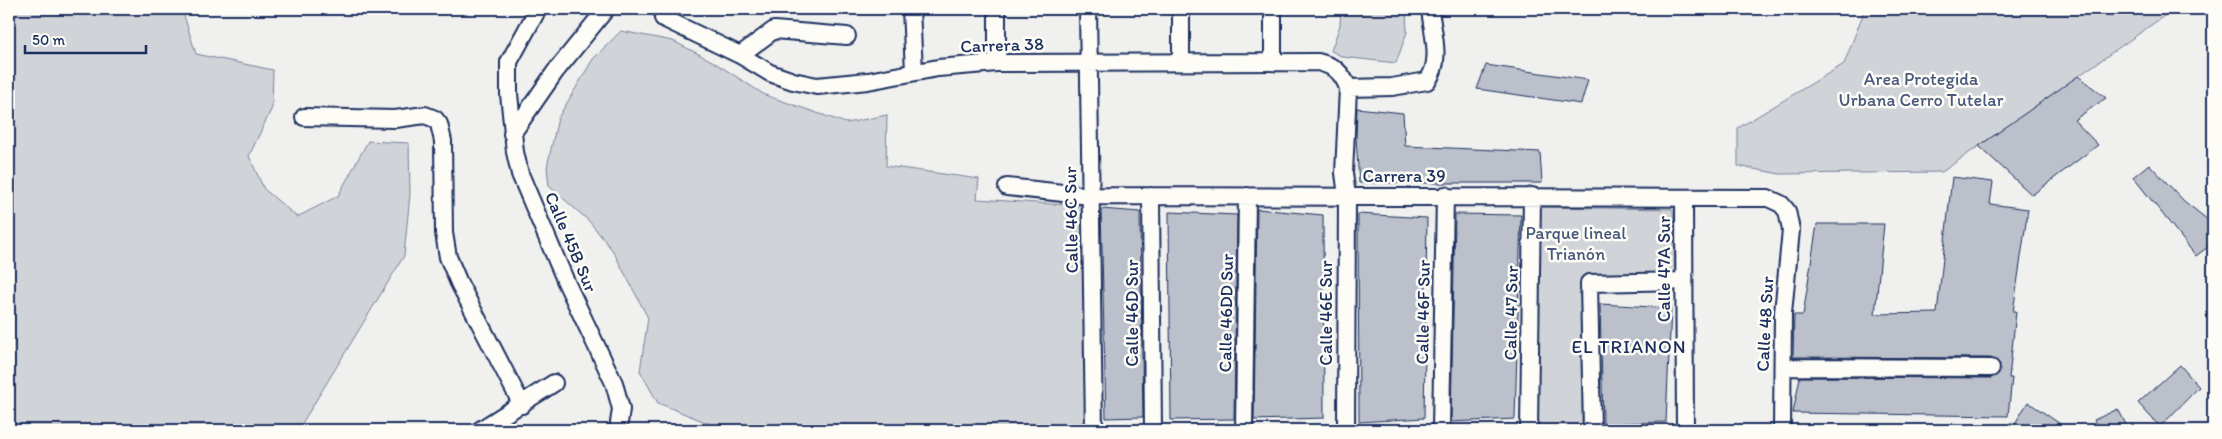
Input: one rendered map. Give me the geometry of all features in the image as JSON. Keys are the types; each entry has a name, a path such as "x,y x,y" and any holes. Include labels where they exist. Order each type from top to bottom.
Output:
{"street":[{"name":"Calle 45B Sur","path":"538,9 509,62 512,134 520,174 566,282 619,396 621,409 618,430"},
{"path":"512,134 555,72 606,9"},
{"path":"911,9 914,71"},
{"path":"997,9 997,63"},
{"name":"Calle 46C Sur","path":"1088,9 1094,430"},
{"path":"1181,9 1181,62"},
{"path":"1273,9 1273,61"},
{"path":"1346,196 1344,173 1348,88 1392,87 1427,81 1432,72 1436,57 1430,9"},
{"name":"Carrera 38","path":"663,18 740,55 770,72 792,81 817,86 868,81 914,71 997,63 1273,61 1328,64 1337,69 1344,78 1348,88"},
{"path":"740,55 774,30 847,36"},
{"path":"304,117 396,119 425,115 435,119 439,124 443,141 444,233 448,257 459,283 522,405"},
{"name":"Carrera 39","path":"1008,187 1091,196 1445,195 1768,198 1781,204 1790,219"},
{"name":"Calle 46F Sur","path":"1442,430 1445,195"},
{"name":"Calle 46D Sur","path":"1152,196 1153,430"},
{"name":"Calle 46DD Sur","path":"1244,430 1247,196"},
{"name":"Calle 46E Sur","path":"1346,196 1346,430"},
{"name":"Calle 47 Sur","path":"1529,430 1532,196"},
{"name":"Calle 47A Sur","path":"1684,198 1685,430"},
{"name":"Calle 48 Sur","path":"1782,430 1783,313 1790,250 1790,219"},
{"path":"1592,430 1589,283 1684,281"},
{"path":"1783,367 1991,368"},
{"path":"480,430 554,383"}],"green space":[{"path":"9,9 182,9 196,54 273,70 272,108 249,156 264,189 297,217 338,196 368,141 409,143 410,194 404,256 298,430 9,430"},
{"path":"1341,9 1406,9 1407,32 1396,63 1343,57 1331,51 1340,25"},
{"name":"Area Protegida Urbana Cerro Tutelar","path":"1865,9 2174,9 1942,172 1780,174 1738,166 1738,128 1844,64"},
{"path":"621,31 673,41 712,61 765,95 846,123 887,115 886,166 979,179 977,199 1083,206 1085,417 1079,430 725,430 658,403 640,371 648,318 613,251 589,221 549,186 547,167 558,118 593,59"},
{"name":"Parque lineal Trianón","path":"1539,207 1673,209 1675,277 1584,279 1582,430 1537,430"}],"building":[{"path":"1486,65 1588,80 1581,104 1477,89"},
{"path":"2078,76 2106,98 2074,120 2098,145 2032,195 1979,146"},
{"path":"1357,108 1403,113 1405,146 1540,152 1542,183 1359,183 1356,138"},
{"path":"2149,164 2184,201 2213,224 2213,243 2196,256 2133,177"},
{"path":"1952,177 1993,182 1990,204 2028,209 2013,312 2016,312 2009,378 2012,378 2008,416 1793,413 1800,377 1991,378 1999,373 2000,364 1991,358 1793,357 1794,315 1803,315 1817,224 1884,224 1875,314 1937,313"},
{"path":"1101,209 1140,212 1143,417 1106,418"},
{"path":"1257,209 1323,215 1324,418 1254,420"},
{"path":"1169,212 1237,215 1234,419 1171,420"},
{"path":"1358,214 1427,218 1424,418 1359,422"},
{"path":"1455,214 1521,215 1515,419 1451,422"},
{"path":"1600,304 1671,308 1666,422 1603,424"},
{"path":"2180,365 2199,387 2160,427 2138,403"},
{"path":"2028,402 2069,430 2011,430"},
{"path":"2118,409 2129,430 2099,430 2094,420"}],"district":[{"name":"EL TRIANON","path":"1629,346"}]}
